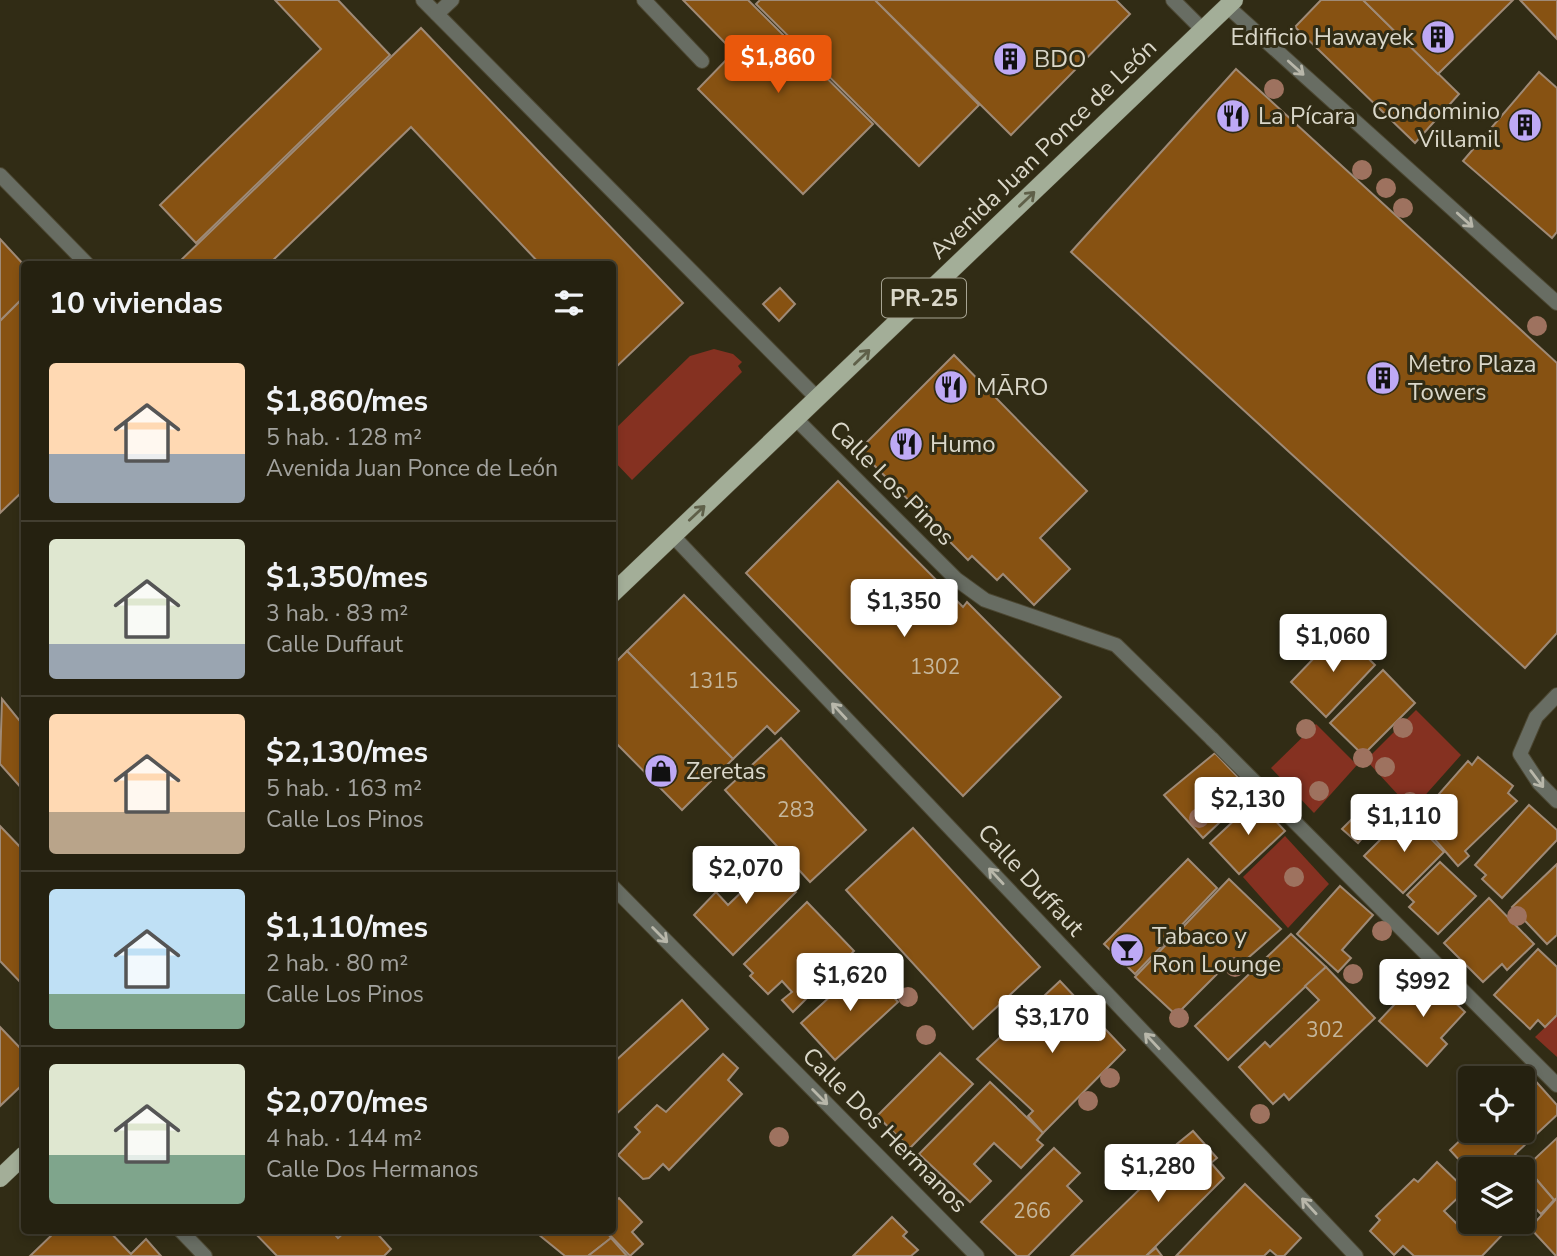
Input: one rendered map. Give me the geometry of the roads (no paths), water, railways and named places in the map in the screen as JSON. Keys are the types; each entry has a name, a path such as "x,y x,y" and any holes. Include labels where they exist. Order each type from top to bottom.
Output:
{"main road":[{"name":"Avenida Juan Ponce de León","path":"616,590 1230,3"},
{"path":"0,1178 21,1158"}],"street":[{"path":"424,0 818,399"},
{"path":"437,14 452,0"},
{"path":"645,0 702,61"},
{"path":"1173,0 1202,30"},
{"path":"1230,3 1557,303"},
{"path":"0,175 84,261"},
{"name":"Calle Los Pinos","path":"797,420 956,579 985,600 1116,645 1557,1085"},
{"name":"Calle Duffaut","path":"673,536 1356,1256"},
{"path":"1557,695 1536,717 1520,754 1539,783 1557,801"},
{"name":"Calle Dos Hermanos","path":"616,890 977,1256"},
{"path":"184,1234 205,1256"}],"place":[{"name":"Edificio Hawayek","path":"1438,37"},
{"name":"BDO","path":"1010,59"},
{"name":"La Pícara","path":"1233,116"},
{"name":"Condominio Villamil","path":"1525,125"},
{"name":"Metro Plaza Towers","path":"1383,378"},
{"name":"MĀRO","path":"951,387"},
{"name":"Humo","path":"906,444"},
{"name":"Zeretas","path":"661,771"},
{"name":"Tabaco y Ron Lounge","path":"1127,950"}]}
